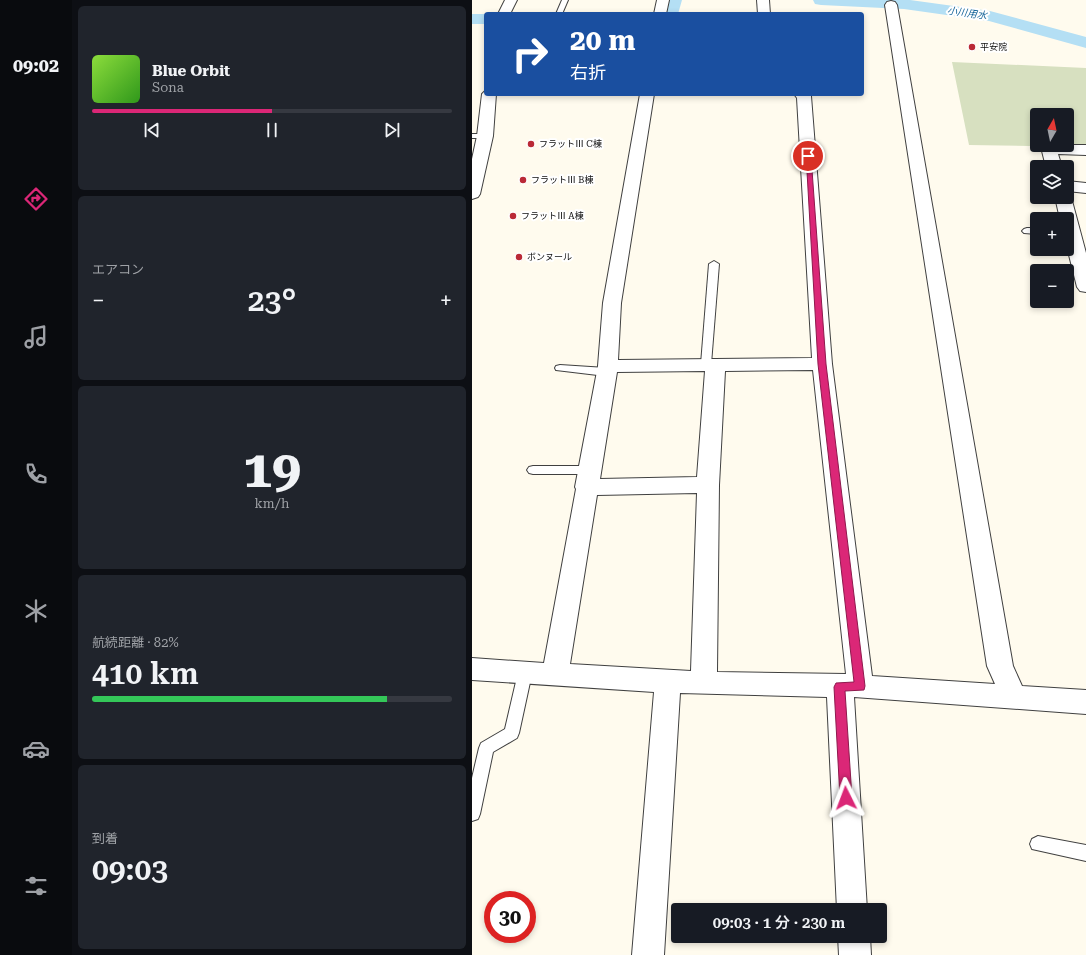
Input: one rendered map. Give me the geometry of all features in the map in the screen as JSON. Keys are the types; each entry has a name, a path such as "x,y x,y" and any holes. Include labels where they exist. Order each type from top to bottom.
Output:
{"street":[{"path":"505,12 511,0"},
{"path":"660,12 663,0"},
{"path":"763,0 764,12"},
{"path":"892,2 905,96 926,212 1000,666 1013,696"},
{"path":"472,194 479,136 489,96"},
{"path":"555,675 607,369 612,303 647,96"},
{"path":"804,96 822,364 850,687 852,903"},
{"path":"1052,160 1050,151 1058,149 1086,150"},
{"path":"1074,187 1086,188"},
{"path":"1074,238 1082,252 1086,286"},
{"path":"607,369 711,364 822,364"},
{"path":"704,683 711,364"},
{"path":"588,478 708,485"},
{"path":"472,669 668,682 850,687 1013,696 1086,702"},
{"path":"648,955 668,682"},
{"path":"854,943 855,955"}],"lane":[{"path":"560,12 565,0"},
{"path":"711,364 714,264"},
{"path":"560,368 607,369"},
{"path":"533,470 588,478"},
{"path":"472,814 486,748 512,734 525,673"},
{"path":"1038,844 1086,853"}],"green space":[{"path":"952,62 1086,68 1086,147 1074,147 1074,108 1030,108 1030,146 969,145"}],"waterway":[{"name":"小川用水","path":"670,12 674,0"},
{"name":"小川用水","path":"821,0 904,4 990,16 1086,43"},
{"name":"小川用水","path":"472,19 484,19"}],"place":[{"name":"平安院","path":"972,47"},
{"name":"フラットⅢ C棟","path":"531,144"},
{"name":"フラットⅢ B棟","path":"523,180"},
{"name":"フラットⅢ A棟","path":"513,216"},
{"name":"ボンヌール","path":"519,257"}],"route":[{"path":"808,156 822,364 860,686 840,687 846,798"}]}
